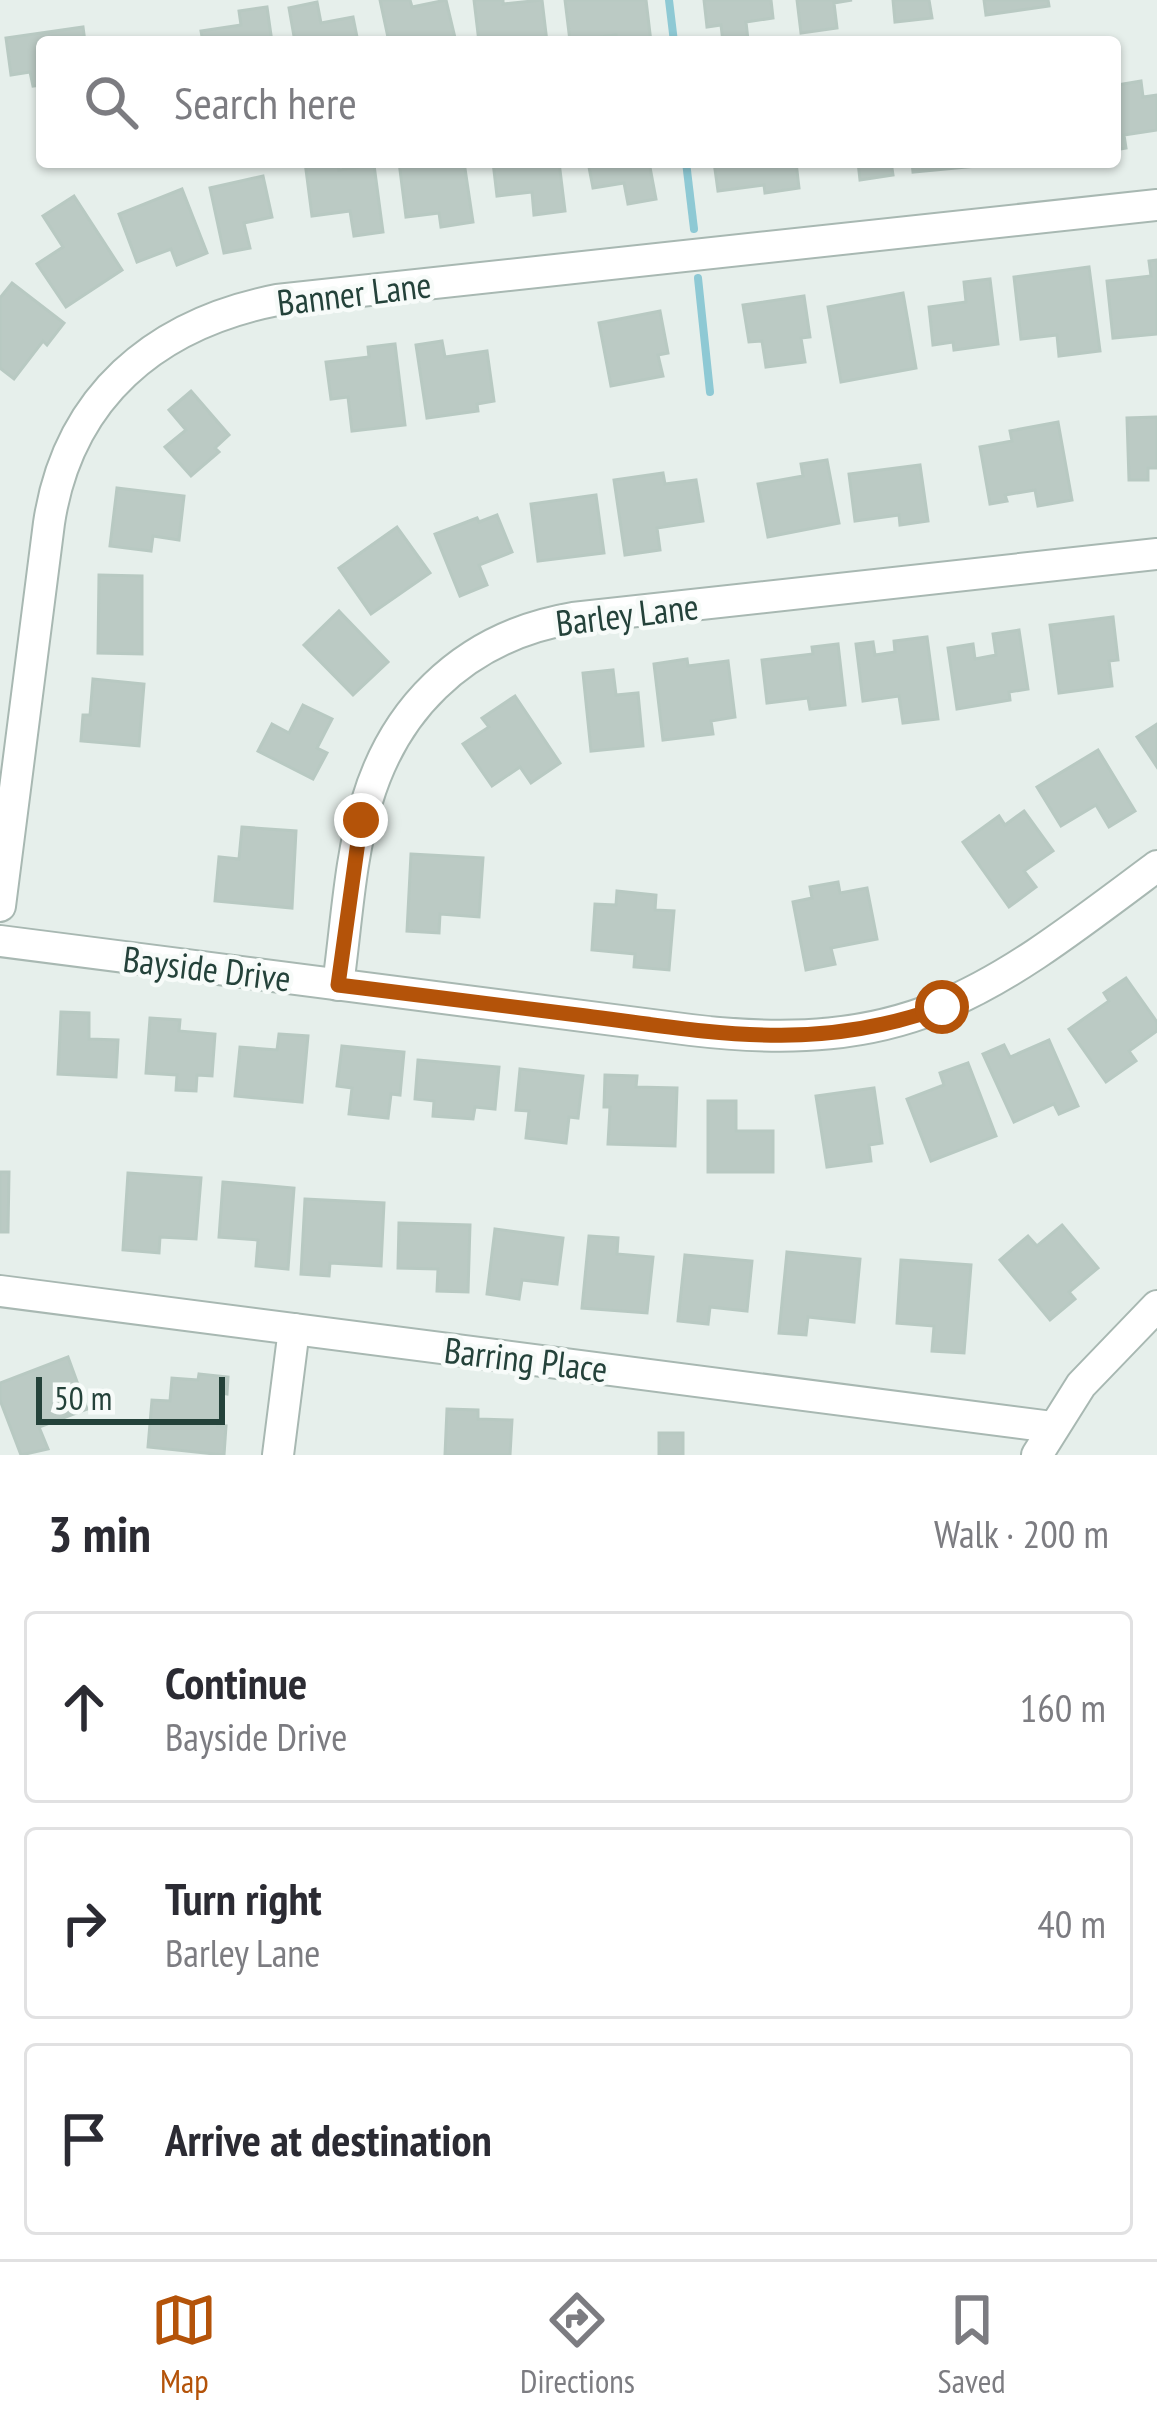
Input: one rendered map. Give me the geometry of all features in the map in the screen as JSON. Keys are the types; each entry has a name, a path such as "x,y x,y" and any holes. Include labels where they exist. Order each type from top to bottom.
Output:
{"street":[{"name":"Banner Lane","path":"0,906 49,523 65,457 102,398 169,338 213,317 277,300 1157,205"},
{"name":"Barley Lane","path":"338,985 357,839 377,766 393,734 424,697 457,666 488,646 520,630 573,618 1157,554"},
{"name":"Bayside Drive","path":"0,941 739,1035 806,1037 850,1033 930,1012 993,983 1035,958 1157,866"},
{"name":"Barring Place","path":"0,1291 1052,1427"},
{"path":"1037,1455 1095,1367 1157,1306"},
{"path":"278,1455 294,1329"}],"building":[{"path":"380,0 410,0 412,7 446,0 455,36 388,36"},
{"path":"474,0 503,0 503,4 542,0 546,36 478,36"},
{"path":"565,0 646,0 650,36 569,36"},
{"path":"704,0 771,0 773,18 746,22 748,36 722,36 721,25 707,27"},
{"path":"797,0 852,0 834,3 837,28 801,33"},
{"path":"893,0 929,0 932,18 895,22"},
{"path":"984,0 1048,0 1049,6 986,15"},
{"path":"317,2 321,23 353,17 357,36 294,36 289,8"},
{"path":"267,7 271,36 202,36 201,31 241,25 239,11"},
{"path":"83,27 84,36 36,36 33,86 30,72 11,75 6,38"},
{"path":"1141,81 1143,97 1157,95 1157,130 1124,135 1126,148 1121,149 1121,84"},
{"path":"306,168 374,168 383,232 354,236 350,211 312,216"},
{"path":"400,168 465,168 473,222 441,227 439,213 406,217"},
{"path":"494,168 560,168 565,211 534,215 532,192 497,196"},
{"path":"589,168 650,168 656,199 628,204 624,183 593,188"},
{"path":"715,168 797,168 799,188 765,193 764,185 718,191"},
{"path":"859,168 892,168 893,175 860,180"},
{"path":"263,176 272,217 244,223 250,248 224,253 210,188"},
{"path":"182,189 207,253 177,265 171,249 137,262 119,214"},
{"path":"74,196 122,270 66,307 37,264 63,247 43,216"},
{"path":"1157,260 1157,334 1113,338 1107,281 1151,276 1149,261"},
{"path":"1089,267 1100,351 1059,356 1057,335 1021,339 1014,277"},
{"path":"990,279 998,344 954,350 953,342 933,345 929,307 966,302 964,282"},
{"path":"12,283 64,323 47,345 43,341 14,379 0,368 0,298"},
{"path":"903,293 916,368 841,382 828,307"},
{"path":"804,296 810,337 801,338 805,362 766,367 762,341 749,342 743,305"},
{"path":"660,311 668,353 658,355 663,376 611,386 599,323"},
{"path":"442,341 445,357 487,351 494,401 477,404 478,411 427,418 416,345"},
{"path":"395,344 405,425 352,431 348,397 331,399 326,362 369,357 368,347"},
{"path":"191,391 229,435 215,448 219,452 191,476 165,447 186,430 169,410"},
{"path":"1157,417 1157,468 1148,468 1148,480 1129,480 1127,418"},
{"path":"1058,422 1072,500 1038,506 1035,490 1005,495 1007,501 990,504 980,447 1012,441 1010,431"},
{"path":"827,460 839,523 768,537 758,484 803,476 801,464"},
{"path":"920,465 928,521 900,525 899,515 855,521 849,474"},
{"path":"663,473 665,484 696,480 703,521 657,528 660,550 625,555 614,480"},
{"path":"117,488 184,496 179,540 153,536 151,551 110,546"},
{"path":"596,495 604,553 538,561 531,504"},
{"path":"497,515 512,552 479,565 487,585 460,596 435,534"},
{"path":"397,527 430,573 371,614 339,568"},
{"path":"99,575 142,576 142,654 98,653"},
{"path":"339,611 388,662 353,695 304,645"},
{"path":"1113,617 1118,660 1109,661 1112,686 1059,693 1050,625"},
{"path":"1019,630 1028,689 1009,692 1010,700 957,709 948,648 973,644 975,659 996,655 993,634"},
{"path":"927,637 938,719 903,723 899,696 863,701 856,644 873,642 875,655 895,652 894,641"},
{"path":"838,644 845,705 810,709 808,698 767,703 762,660 813,654 812,647"},
{"path":"687,659 688,666 728,661 735,717 711,721 713,734 663,740 654,664"},
{"path":"613,670 616,695 638,693 643,746 591,751 583,673"},
{"path":"93,679 144,684 139,746 81,741 83,715 90,715"},
{"path":"515,696 560,763 531,783 520,767 492,786 463,744 489,727 482,718"},
{"path":"303,705 332,719 317,748 327,753 313,779 258,751 272,724 289,733"},
{"path":"1157,724 1157,767 1137,737"},
{"path":"1098,750 1135,811 1109,827 1096,805 1061,826 1037,787"},
{"path":"1024,811 1053,851 1024,871 1036,887 1009,907 963,842 999,816 1005,825"},
{"path":"242,827 296,831 292,908 215,901 219,857 239,859"},
{"path":"411,854 483,858 479,917 440,914 439,933 407,931"},
{"path":"838,882 840,893 867,888 877,939 831,948 835,964 806,970 793,902 812,898 810,887"},
{"path":"617,891 656,895 655,910 674,911 669,970 634,967 635,954 592,950 595,904 616,905"},
{"path":"1126,978 1157,1022 1157,1031 1129,1051 1136,1061 1106,1082 1069,1029 1109,1001 1104,993"},
{"path":"61,1012 89,1013 89,1039 118,1040 116,1077 58,1074"},
{"path":"150,1018 180,1020 179,1031 215,1034 212,1076 197,1075 196,1091 176,1090 177,1075 146,1073"},
{"path":"279,1034 308,1036 302,1102 235,1096 240,1047 277,1050"},
{"path":"1049,1040 1078,1106 1059,1114 1054,1104 1014,1122 983,1054 1004,1045 1010,1057"},
{"path":"342,1046 404,1052 400,1095 391,1094 388,1118 349,1114 352,1088 337,1086"},
{"path":"418,1060 499,1067 495,1109 475,1107 473,1119 433,1116 434,1101 415,1099"},
{"path":"968,1063 996,1136 931,1161 907,1099 944,1085 940,1073"},
{"path":"520,1069 583,1076 578,1118 569,1117 566,1143 526,1138 529,1111 516,1110"},
{"path":"605,1075 637,1076 636,1087 677,1088 675,1146 608,1144 610,1107 604,1107"},
{"path":"874,1088 882,1143 869,1145 871,1161 827,1167 816,1096"},
{"path":"708,1101 736,1101 736,1131 773,1131 773,1172 708,1172"},
{"path":"0,1172 9,1172 8,1232 0,1232"},
{"path":"128,1173 201,1178 196,1239 160,1237 159,1253 123,1250"},
{"path":"223,1182 294,1188 288,1269 256,1266 258,1240 219,1237"},
{"path":"305,1199 384,1203 381,1266 330,1263 329,1276 301,1274"},
{"path":"399,1223 470,1225 468,1292 437,1291 438,1269 398,1268"},
{"path":"1062,1225 1098,1268 1069,1292 1075,1299 1050,1320 1000,1260 1028,1236 1037,1246"},
{"path":"495,1229 563,1238 557,1284 522,1280 519,1299 487,1294"},
{"path":"589,1236 618,1238 617,1254 653,1257 647,1313 582,1308"},
{"path":"787,1252 860,1259 854,1322 808,1317 806,1335 779,1333"},
{"path":"685,1255 752,1261 747,1311 710,1307 708,1324 678,1321"},
{"path":"901,1260 971,1265 964,1353 932,1351 934,1326 897,1323"},
{"path":"68,1357 87,1409 39,1427 48,1449 21,1455 0,1400 0,1383"},
{"path":"199,1374 228,1377 227,1394 221,1393 218,1426 226,1426 224,1455 148,1447 152,1400 170,1401 172,1378 198,1380"},
{"path":"447,1409 478,1410 478,1419 512,1420 510,1455 445,1455"},
{"path":"659,1433 683,1433 683,1455 659,1455"}],"waterway":[{"path":"669,0 673,36"},
{"path":"687,168 694,229"},
{"path":"698,278 710,392"}],"route":[{"path":"361,820 338,985 786,1038 871,1029 942,1007"}]}
